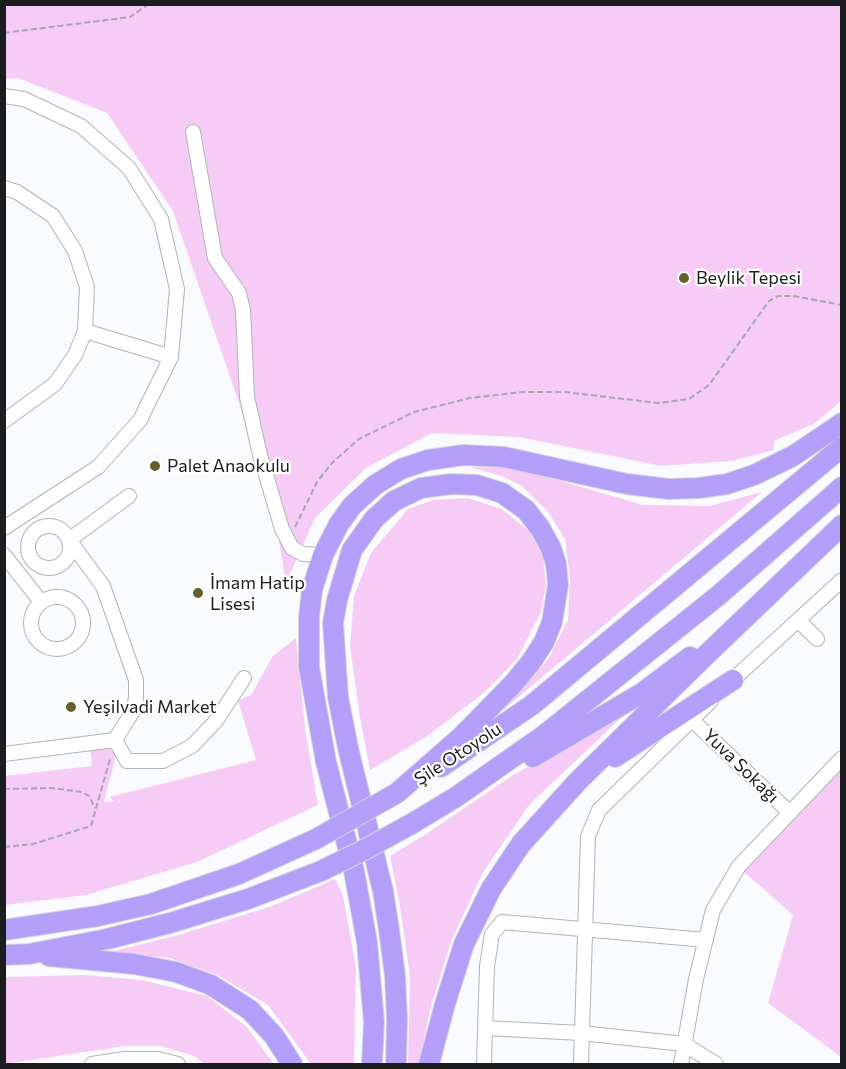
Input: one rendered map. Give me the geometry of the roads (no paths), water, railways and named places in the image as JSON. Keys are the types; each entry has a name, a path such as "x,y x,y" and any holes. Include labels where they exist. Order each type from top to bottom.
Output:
{"highway":[{"path":"372,1065 374,1022 368,942 354,871 326,762 309,667 309,617 312,590 323,555 339,524 352,506 375,485 401,469 428,460 464,455 504,457 627,483 669,489 727,484 754,475 793,456 842,423"},
{"name":"Şile Otoyolu","path":"4,930 98,916 151,904 239,874 316,838 397,793 464,753 532,705 842,447"},
{"path":"396,1065 395,976 383,891 338,697 333,623 337,600 352,550 374,519 394,501 421,488 451,483 477,486 502,493 526,510 540,528 551,548 556,564 558,585 552,622 544,642 513,684 462,736 397,793"},
{"name":"Şile Otoyolu","path":"4,956 29,954 107,939 212,911 321,871 413,823 456,797 543,736 710,603 842,488"},
{"path":"429,1065 454,971 464,944 483,904 521,844 578,781 842,525"},
{"path":"456,797 542,752 642,693 756,608"},
{"path":"578,781 733,680"},
{"path":"29,954 144,966 176,972 211,985 250,1010 274,1036 292,1065"}],"street":[{"path":"4,96 24,99 81,126 129,168 161,219 177,289 171,357 140,420 98,467 4,528"},
{"path":"193,132 216,258 239,292 247,360 247,397 260,455 282,529 292,548 303,554 323,555"},
{"path":"4,188 17,192 53,216 75,251 87,287 85,331 75,355 55,384 4,421"},
{"path":"85,331 171,357"},
{"path":"115,740 132,711 136,698 136,680 103,586 69,540 129,496"},
{"path":"4,555 41,603"},
{"path":"581,1065 588,836 599,810 733,680 842,579"},
{"path":"798,620 817,639"},
{"path":"115,740 127,761 164,761 192,746 216,721 244,678"},
{"name":"Yuva Sokağı","path":"692,720 790,813"},
{"path":"4,754 115,740"},
{"path":"681,1065 713,910 739,866 842,758"},
{"path":"484,1065 487,966 492,934 502,922 706,940"},
{"path":"486,1028 581,1033 684,1044 716,1065"},
{"path":"92,1065 125,1059 178,1065"}],"place":[{"name":"Beylik Tepesi","path":"684,278"},
{"name":"Palet Anaokulu","path":"155,466"},
{"name":"İmam Hatip Lisesi","path":"198,593"},
{"name":"Yeşilvadi Market","path":"71,707"}]}
